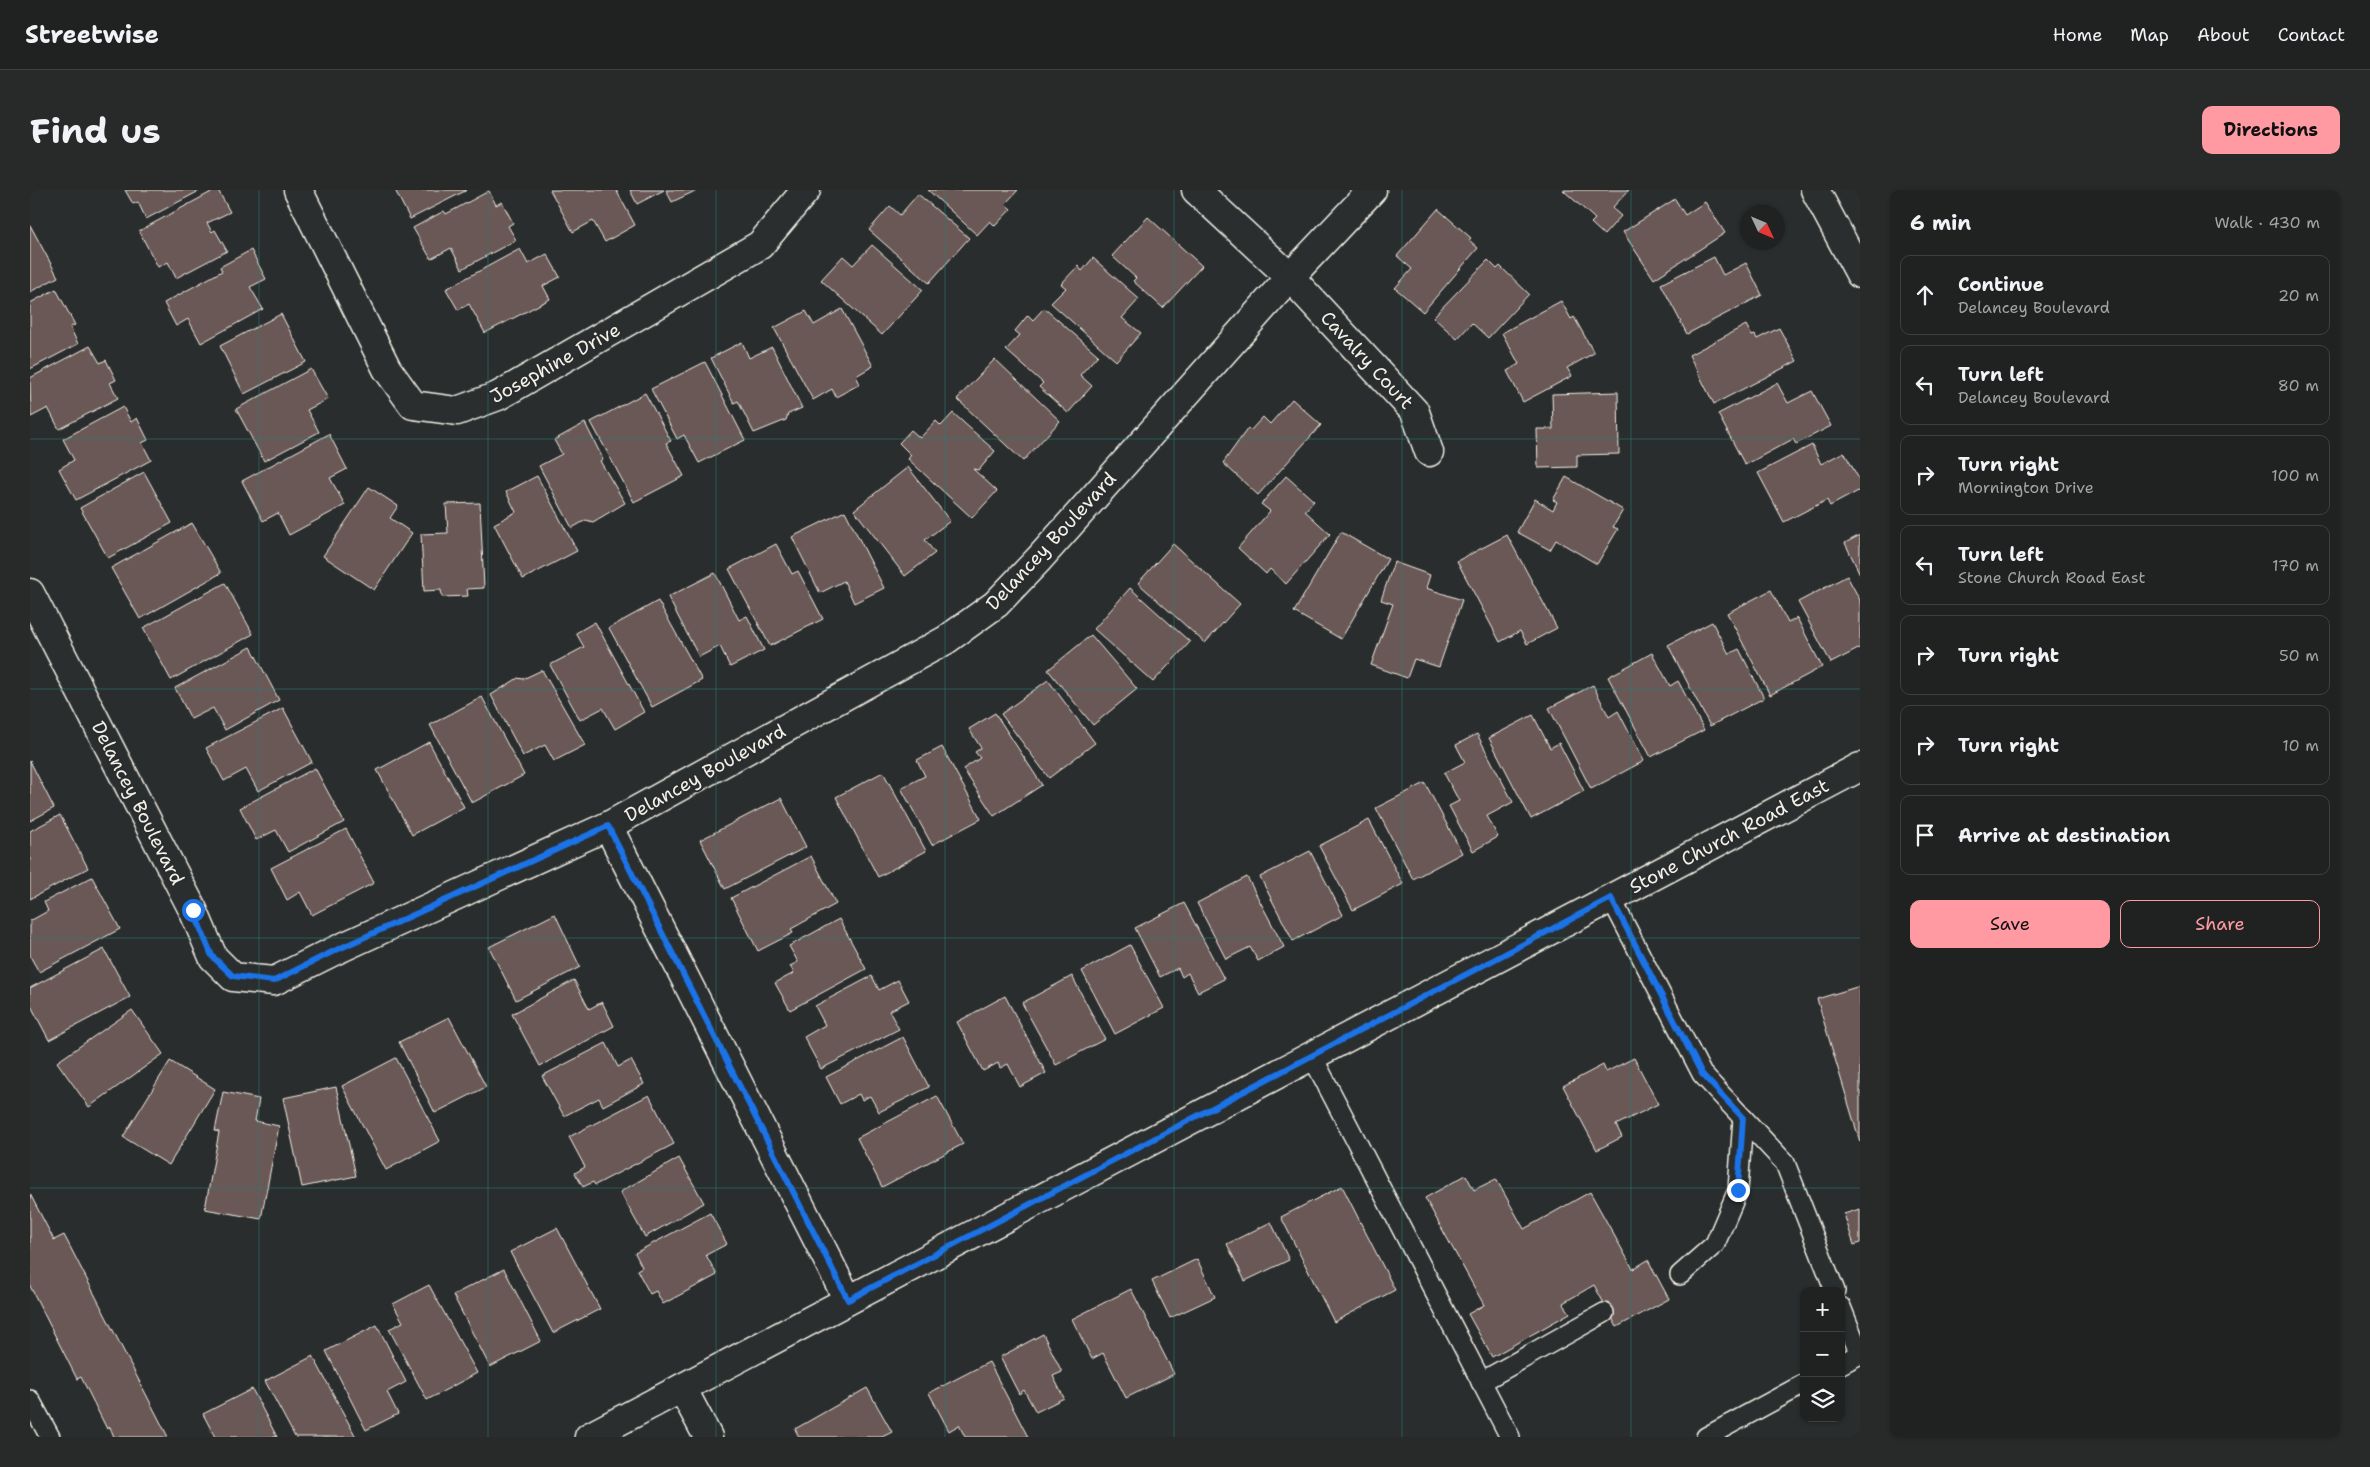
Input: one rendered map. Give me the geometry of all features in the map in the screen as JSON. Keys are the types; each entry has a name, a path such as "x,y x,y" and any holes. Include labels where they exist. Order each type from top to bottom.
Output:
{"street":[{"name":"Josephine Drive","path":"298,190 387,369 413,405 457,411 498,396 760,245 806,190"},
{"name":"Cavalry Court","path":"1196,190 1290,277 1415,412 1430,452"},
{"name":"Delancey Boulevard","path":"30,594 193,910 212,956 233,976 274,981 341,948 608,826 946,640 996,604 1039,560 1290,277 1372,190"},
{"path":"1815,190 1852,239 1860,274"},
{"name":"Stone Church Road East","path":"589,1437 1860,767"},
{"path":"608,826 848,1300"},
{"path":"682,1388 708,1437"}],"lane":[{"path":"1611,898 1702,1074 1786,1163 1833,1287"},
{"path":"1312,1056 1510,1437"},
{"path":"1680,1275 1715,1244 1738,1190 1743,1118"},
{"path":"1481,1382 1604,1313"},
{"path":"1845,1317 1860,1355 1845,1362"},
{"path":"1706,1437 1800,1386"},
{"path":"30,1400 50,1437"}],"building":[{"path":"125,190 201,190 146,219 138,202 133,204"},
{"path":"218,190 230,212 207,223 212,232 215,230 227,251 176,278 168,262 158,267 139,231"},
{"path":"395,190 467,190 410,219"},
{"path":"550,190 616,190 635,225 605,242 593,221 573,232"},
{"path":"630,190 664,190 637,204"},
{"path":"666,190 694,190 695,191 672,202"},
{"path":"928,190 1018,190 1005,204 1011,209 995,226 990,221 977,235"},
{"path":"1563,190 1629,190 1612,208 1621,216 1604,235 1591,223 1595,219"},
{"path":"489,191 496,205 502,202 513,223 508,226 516,240 462,269 451,248 431,259 413,228 444,211 446,214"},
{"path":"918,194 969,238 929,283 869,230 890,206 900,215"},
{"path":"1675,199 1685,215 1705,202 1725,233 1654,279 1623,232"},
{"path":"1438,209 1471,238 1469,240 1478,248 1423,312 1395,288 1412,269 1397,256"},
{"path":"1148,217 1202,266 1163,308 1133,281 1136,278 1112,256"},
{"path":"30,225 58,277 30,292"},
{"path":"872,245 923,290 882,335 821,280 843,256 853,265"},
{"path":"520,249 528,264 547,254 560,277 543,286 550,299 485,333 469,304 458,310 446,289"},
{"path":"251,250 266,279 250,287 263,309 201,343 188,319 176,326 164,303 222,271 220,267"},
{"path":"1714,257 1723,275 1746,263 1762,295 1687,334 1661,284"},
{"path":"1093,258 1139,299 1122,318 1141,333 1116,361 1051,303 1066,288 1061,284 1078,266 1082,271"},
{"path":"1488,260 1497,269 1500,266 1529,294 1488,338 1472,323 1457,339 1433,317"},
{"path":"56,289 75,325 70,327 78,344 30,369 30,303"},
{"path":"1561,301 1571,319 1574,317 1594,353 1567,368 1572,376 1523,402 1507,371 1519,364 1502,333"},
{"path":"1044,308 1098,355 1080,375 1092,386 1068,413 1039,387 1043,383 1006,350 1020,335 1015,331 1028,315 1033,320"},
{"path":"842,309 873,366 856,376 860,384 836,397 832,389 813,400 774,328 806,311 814,325"},
{"path":"281,314 306,362 244,394 220,346"},
{"path":"1746,325 1752,336 1755,335 1757,339 1779,328 1797,361 1714,404 1689,355"},
{"path":"742,342 749,358 772,347 802,408 788,414 786,420 754,433 738,401 734,403 711,358"},
{"path":"90,346 100,363 106,360 116,380 110,383 118,398 59,429 48,408 31,417 30,378"},
{"path":"995,359 1060,421 1023,461 957,399"},
{"path":"705,362 745,440 699,463 684,435 677,439 651,389"},
{"path":"311,369 328,399 307,410 319,432 264,461 236,409"},
{"path":"1777,383 1788,403 1812,391 1831,426 1796,444 1793,439 1745,465 1718,414"},
{"path":"1618,392 1619,454 1577,455 1577,467 1538,468 1537,429 1553,429 1552,394"},
{"path":"645,393 671,441 666,443 684,476 634,502 591,422"},
{"path":"1292,399 1321,425 1258,495 1223,463 1248,428 1250,431 1263,417 1270,424"},
{"path":"123,407 131,422 137,418 148,440 142,443 151,460 76,500 59,469 74,460 63,439"},
{"path":"953,413 995,451 979,470 973,469 997,491 972,518 908,459 911,455 899,443 911,430 920,438 936,421 941,426"},
{"path":"585,423 603,459 600,461 625,503 593,522 586,520 572,528 539,466 562,454 554,440"},
{"path":"329,434 347,469 330,478 345,505 289,535 278,513 263,521 242,481"},
{"path":"1812,445 1821,464 1844,452 1860,481 1860,490 1830,506 1827,500 1784,522 1758,473"},
{"path":"908,467 950,521 925,540 935,553 905,576 854,510"},
{"path":"144,472 172,523 108,558 80,508"},
{"path":"537,476 577,551 523,579 494,524 516,512 506,492"},
{"path":"1286,476 1314,501 1305,511 1330,534 1286,584 1270,569 1266,574 1238,548 1270,511 1261,504"},
{"path":"1566,477 1623,510 1613,527 1618,529 1597,564 1556,540 1550,550 1517,532 1535,499 1553,510 1557,502 1553,500"},
{"path":"369,487 398,506 390,518 412,533 374,590 323,556"},
{"path":"480,503 484,588 467,589 468,596 442,597 441,590 424,591 421,534 448,533 446,504"},
{"path":"845,511 884,588 854,603 844,581 820,593 792,537"},
{"path":"192,523 221,573 140,619 111,568"},
{"path":"1341,532 1388,559 1341,639 1294,612"},
{"path":"1507,535 1557,628 1527,644 1520,631 1500,642 1457,561"},
{"path":"1860,535 1860,574 1845,543"},
{"path":"776,544 792,574 798,571 823,619 770,646 729,569"},
{"path":"1173,544 1240,604 1205,643 1138,583"},
{"path":"1394,562 1430,575 1426,588 1462,600 1439,667 1414,659 1407,678 1371,665 1393,604 1381,600"},
{"path":"715,573 739,620 747,616 764,650 730,667 720,646 699,657 668,597"},
{"path":"1847,576 1860,600 1860,648 1831,663 1798,602"},
{"path":"225,583 253,634 171,680 143,628"},
{"path":"1130,588 1190,642 1153,682 1094,629"},
{"path":"1771,590 1788,623 1797,618 1822,667 1770,695 1727,613"},
{"path":"658,601 702,680 652,707 609,628"},
{"path":"595,622 644,712 615,729 603,708 580,720 550,665 584,647 576,633"},
{"path":"1712,622 1729,654 1739,649 1764,698 1710,726 1668,645"},
{"path":"1091,635 1137,689 1093,725 1048,670"},
{"path":"251,647 279,700 225,730 213,708 191,719 175,688"},
{"path":"1652,653 1670,686 1678,681 1704,730 1651,757 1608,677"},
{"path":"542,670 585,745 554,761 545,745 523,756 491,695 518,678 523,679"},
{"path":"1048,680 1095,743 1049,778 1001,714"},
{"path":"1593,685 1609,717 1618,711 1644,761 1591,789 1549,708"},
{"path":"482,697 524,775 472,803 430,725"},
{"path":"283,708 312,762 258,791 246,769 224,781 206,748"},
{"path":"995,713 1042,785 994,816 963,769 980,758 975,752 981,748 969,729"},
{"path":"1533,715 1550,748 1559,743 1584,791 1531,819 1489,738"},
{"path":"1477,734 1513,802 1487,816 1498,837 1473,851 1449,806 1459,801 1444,773 1465,762 1456,745"},
{"path":"429,742 464,807 412,835 377,770"},
{"path":"942,747 981,819 932,845 901,788 925,776 917,760"},
{"path":"30,761 54,808 30,821"},
{"path":"315,768 344,822 288,852 276,830 256,840 240,808"},
{"path":"883,772 926,851 878,877 836,797"},
{"path":"1425,783 1462,853 1413,879 1376,808"},
{"path":"781,798 806,847 725,889 700,840"},
{"path":"60,815 88,868 30,899 30,831"},
{"path":"1369,820 1403,884 1353,910 1319,846"},
{"path":"346,829 374,883 312,915 300,892 287,900 271,868"},
{"path":"1310,851 1343,915 1293,941 1260,877"},
{"path":"811,856 836,904 791,929 793,933 758,951 731,898"},
{"path":"92,877 120,929 39,972 30,956 30,921 48,911 44,902"},
{"path":"1247,877 1284,947 1258,961 1250,947 1226,959 1197,903"},
{"path":"1184,903 1224,979 1198,992 1188,973 1182,977 1178,968 1160,977 1135,928"},
{"path":"555,914 580,967 516,1000 489,947"},
{"path":"839,919 866,969 790,1010 775,983 794,973 790,966 798,962 789,946"},
{"path":"1130,945 1164,1008 1115,1034 1082,971"},
{"path":"104,949 130,997 49,1040 30,1004 30,988"},
{"path":"872,976 879,990 898,980 909,1001 889,1011 899,1029 821,1069 804,1037 825,1025 815,1006"},
{"path":"1072,976 1105,1039 1056,1065 1022,1003"},
{"path":"574,980 589,1009 602,1002 614,1026 540,1066 512,1014"},
{"path":"1860,986 1860,1142 1817,999"},
{"path":"1005,996 1046,1073 1020,1087 1008,1064 1000,1068 998,1063 983,1071 957,1022"},
{"path":"132,1010 163,1054 89,1107 57,1062"},
{"path":"449,1017 486,1087 435,1113 399,1042"},
{"path":"903,1037 929,1087 879,1112 870,1096 862,1100 859,1094 840,1104 826,1077"},
{"path":"606,1043 618,1067 631,1060 644,1084 603,1106 599,1098 564,1116 542,1076"},
{"path":"396,1058 440,1141 386,1170 342,1086"},
{"path":"1634,1058 1658,1104 1616,1125 1622,1137 1597,1150 1563,1086 1603,1065 1606,1072"},
{"path":"170,1061 215,1089 169,1165 123,1137"},
{"path":"336,1087 356,1176 302,1187 283,1098"},
{"path":"223,1092 259,1099 255,1121 279,1126 261,1219 205,1209 219,1132 215,1131"},
{"path":"649,1095 674,1144 595,1185 593,1182 583,1187 575,1173 585,1167 569,1137"},
{"path":"937,1096 963,1144 882,1187 857,1138"},
{"path":"679,1158 704,1203 645,1237 620,1192"},
{"path":"1466,1175 1474,1190 1496,1179 1524,1229 1590,1192 1633,1269 1648,1260 1669,1299 1617,1327 1594,1285 1563,1303 1570,1313 1492,1357 1468,1314 1484,1305 1425,1198"},
{"path":"1342,1186 1395,1290 1334,1322 1281,1217"},
{"path":"30,1194 54,1240 64,1235 168,1437 114,1437 110,1427 107,1429 81,1377 77,1379 30,1286"},
{"path":"1860,1209 1860,1243 1854,1245 1844,1214"},
{"path":"710,1213 727,1244 706,1255 717,1275 663,1304 656,1291 650,1294 637,1270 642,1267 635,1253"},
{"path":"1271,1222 1289,1260 1245,1281 1227,1244"},
{"path":"557,1228 600,1309 553,1333 510,1252"},
{"path":"1197,1259 1215,1297 1170,1318 1152,1281"},
{"path":"504,1269 541,1341 490,1367 453,1295"},
{"path":"429,1285 477,1373 427,1400 389,1329 403,1322 393,1304"},
{"path":"1131,1289 1174,1374 1126,1398 1103,1353 1092,1359 1072,1319"},
{"path":"377,1325 406,1382 387,1392 398,1414 366,1430 326,1351"},
{"path":"1043,1334 1062,1372 1053,1376 1064,1398 1036,1412 1024,1390 1019,1394 1000,1357"},
{"path":"313,1356 356,1437 295,1437 265,1381"},
{"path":"989,1362 1028,1437 965,1437 959,1425 949,1431 929,1393"},
{"path":"867,1388 892,1432 882,1437 799,1437 795,1429"},
{"path":"252,1389 277,1437 215,1437 203,1414"}],"route":[{"path":"193,910 212,956 233,976 274,981 332,952 608,826 848,1300 1611,898 1702,1074 1743,1118 1738,1190"}]}
